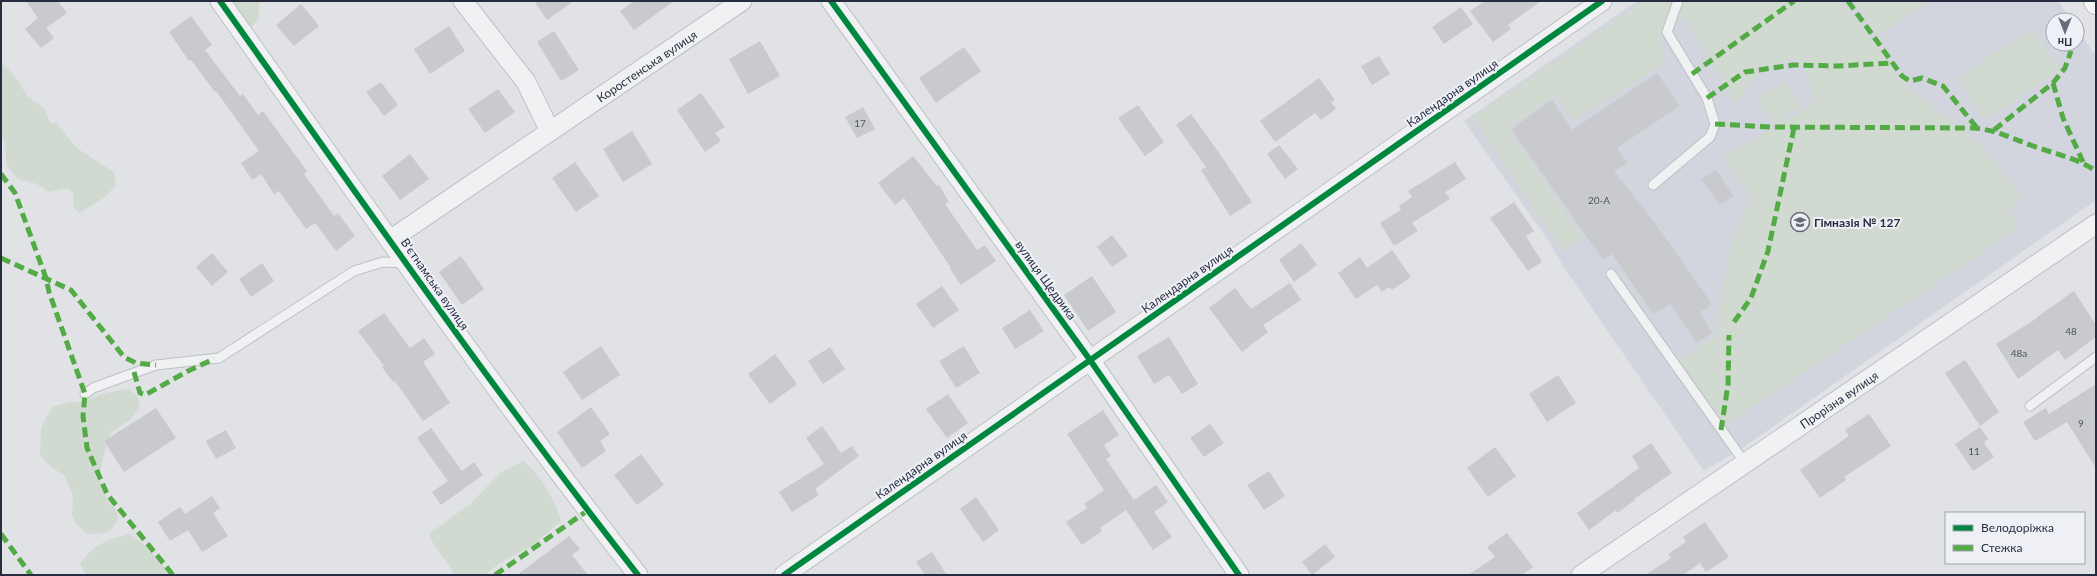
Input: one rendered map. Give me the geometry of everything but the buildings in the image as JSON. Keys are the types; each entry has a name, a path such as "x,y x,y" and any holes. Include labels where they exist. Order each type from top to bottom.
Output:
{"street":[{"name":"Вʼєтнамська вулиця","path":"220,1 405,263 587,511 638,575"},
{"path":"463,1 526,82 550,131"},
{"name":"Коростенська вулиця","path":"390,240 742,1"},
{"name":"вулиця Щедрика","path":"831,1 1090,360 1239,575"},
{"name":"Календарна вулиця","path":"784,575 1602,1"},
{"name":"Прорізна вулиця","path":"1581,575 2096,224"}],"lane":[{"path":"1653,185 1710,137 1715,124 1707,98 1667,32 1678,1"},
{"path":"85,394 93,388 156,366 219,358 354,271 383,262 405,263"},
{"path":"1610,274 1745,463"},
{"path":"2030,406 2096,357"}],"shaded area":[{"path":"227,1 265,1 259,3 259,19 252,27 240,19"},
{"name":"Гімназія № 127","path":"1637,1 2058,1 2066,12 2045,12 2045,52 2085,52 2085,40 2096,56 2096,200 1741,449 1704,471 1563,266 1550,243 1464,121"},
{"path":"1644,1 1843,1 1910,89 1984,147 2022,199 2008,210 2019,228 1724,426 1678,362 1716,334 1727,263 1744,213 1753,197 1723,157 1814,104 1809,78 1794,57 1759,72 1737,103 1683,17 1660,37 1665,63 1574,120 1555,95 1507,129 1583,237 1564,252 1473,117"},
{"path":"1854,1 1930,1 1878,36"},
{"path":"2033,28 2045,46 2045,52 2049,52 2061,70 1984,120 1957,78"},
{"path":"1,62 14,75 28,97 45,109 50,123 56,123 78,149 114,172 116,185 105,197 80,213 74,209 73,193 68,188 49,192 37,184 18,179 7,166 4,138 1,139"},
{"path":"1784,81 1801,106 1774,125 1756,98"},
{"path":"128,389 137,395 140,407 130,420 111,432 104,455 101,472 102,488 117,512 118,519 110,531 99,534 87,534 76,524 72,515 73,496 65,476 50,466 40,455 41,429 46,417 54,406 71,402 81,402 105,393"},
{"path":"524,461 547,489 555,504 561,521 532,546 500,563 484,575 454,575 434,545 429,534 471,503 501,472"},
{"path":"130,534 143,543 171,575 86,575 80,564 90,552 108,540"}],"marked path":[{"path":"1692,74 1794,1"},
{"path":"1848,1 1902,76 1910,81 1922,78 1943,86 1977,128"},
{"path":"1994,130 2053,83 2065,68 2071,52"},
{"path":"1707,98 1745,72 1793,65 1837,66 1893,63"},
{"path":"2053,83 2063,118 2083,162"},
{"path":"1715,124 1771,127 1974,128 2005,135 2074,159 2096,171"},
{"path":"1734,322 1751,298 1768,251 1794,128"},
{"path":"1,174 15,193 46,278 49,292 85,394 83,416 87,448 107,494 173,575"},
{"path":"1,258 71,290 124,357 136,363 156,365"},
{"path":"1721,430 1728,385 1729,335"},
{"path":"134,372 140,393 145,395 188,371 214,359"},
{"path":"495,575 587,511"},
{"path":"1,534 31,575"}],"cycle path":[{"path":"220,1 478,363 530,434 638,575"},
{"path":"831,1 1090,360 1239,575"},
{"path":"784,575 1602,1"}],"place":[{"name":"Гімназія № 127","path":"1800,222"}]}
